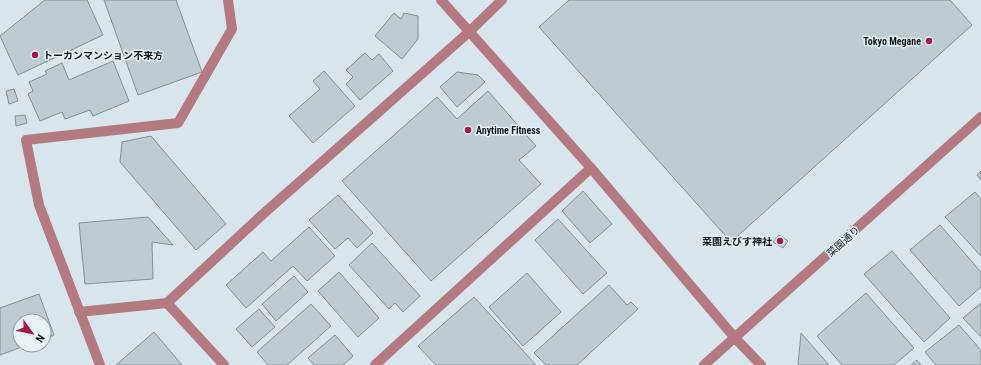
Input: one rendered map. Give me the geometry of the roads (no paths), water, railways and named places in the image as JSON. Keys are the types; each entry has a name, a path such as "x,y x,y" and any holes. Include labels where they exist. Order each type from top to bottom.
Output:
{"street":[{"path":"100,365 39,205 26,140 178,122 232,29 228,0"},
{"path":"441,0 591,168 735,338 761,365"},
{"path":"79,312 167,303 262,215 469,32 502,0"},
{"name":"菜園通り","path":"704,365 981,117"},
{"path":"375,365 591,168"},
{"path":"167,303 224,365"}],"place":[{"name":"Tokyo Megane","path":"929,41"},
{"name":"トーカンマンション不来方","path":"35,55"},
{"name":"Anytime Fitness","path":"468,130"},
{"name":"菜園えびす神社","path":"780,241"}]}
